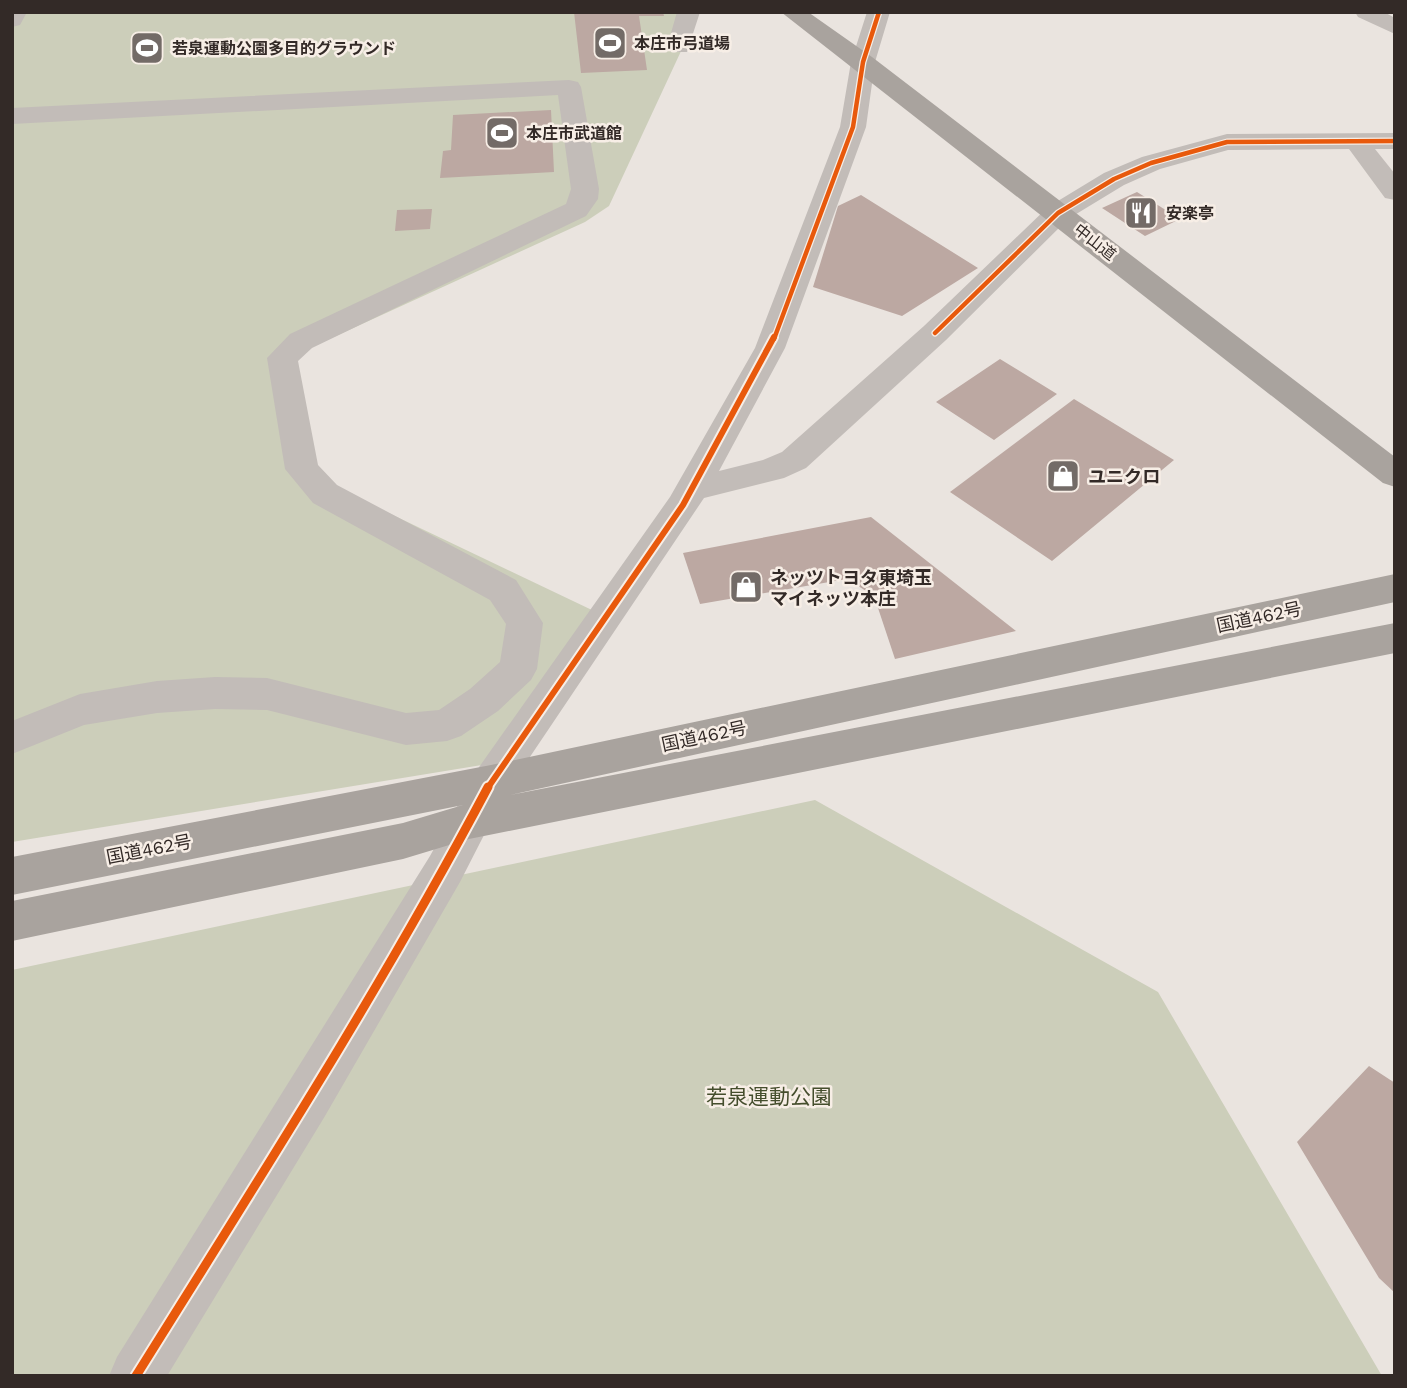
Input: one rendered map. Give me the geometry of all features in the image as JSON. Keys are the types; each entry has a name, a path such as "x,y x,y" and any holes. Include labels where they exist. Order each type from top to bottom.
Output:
{"highway":[{"name":"中山道","path":"792,12 863,62 1395,475"},
{"name":"国道462号","path":"12,921 403,841 480,802 1395,588"},
{"name":"国道462号","path":"12,876 480,802 1395,638"}],"street":[{"path":"12,20 16,12"},
{"path":"679,47 689,12"},
{"path":"136,1376 308,1099 445,869 480,802 691,489 770,348 853,127 863,62 879,12"},
{"path":"1366,12 1395,27"},
{"path":"12,117 569,87 585,189 584,200 576,210 301,341 282,358 302,469 325,494 503,590 525,624 518,669 484,700 446,724 406,729 267,694 215,694 157,696 80,710 12,738"},
{"path":"1355,140 1395,192"},
{"path":"691,489 772,470 794,460 935,333 1058,213 1114,179 1151,163 1227,142 1395,141"}],"green space":[{"path":"12,12 684,12 682,49 609,206 585,222 314,346 294,359 312,463 332,486 594,611 488,764 12,842"},
{"name":"若泉運動公園","path":"815,800 1158,992 1382,1376 12,1376 12,970"}],"building":[{"name":"本庄市弓道場","path":"574,12 663,12 664,16 639,16 647,70 581,73"},
{"name":"本庄市武道館","path":"551,110 554,172 440,178 443,151 451,150 453,115"},
{"name":"安楽亭","path":"1137,192 1180,219 1145,236 1102,208"},
{"path":"861,195 978,268 902,316 813,287 838,206"},
{"path":"432,209 430,229 395,231 397,210"},
{"path":"1000,359 1057,394 994,440 936,402"},
{"name":"ユニクロ","path":"1074,399 1174,460 1052,561 950,492"},
{"name":"ネッツトヨタ東埼玉 マイネッツ本庄","path":"871,517 1016,631 895,659 874,596 847,579 700,604 683,553"},
{"path":"1369,1066 1395,1083 1395,1293 1379,1278 1297,1142"}],"cycle path":[{"path":"136,1376 308,1099 445,869 491,782 683,505 770,348 853,127 863,62 879,12"},
{"path":"935,333 1058,213 1114,179 1151,163 1227,142 1395,141"}],"place":[{"name":"本庄市弓道場","path":"610,43"},
{"name":"若泉運動公園多目的グラウンド","path":"147,48"},
{"name":"本庄市武道館","path":"502,133"},
{"name":"安楽亭","path":"1141,213"},
{"name":"ユニクロ","path":"1063,476"},
{"name":"ネッツトヨタ東埼玉 マイネッツ本庄","path":"746,587"}]}
